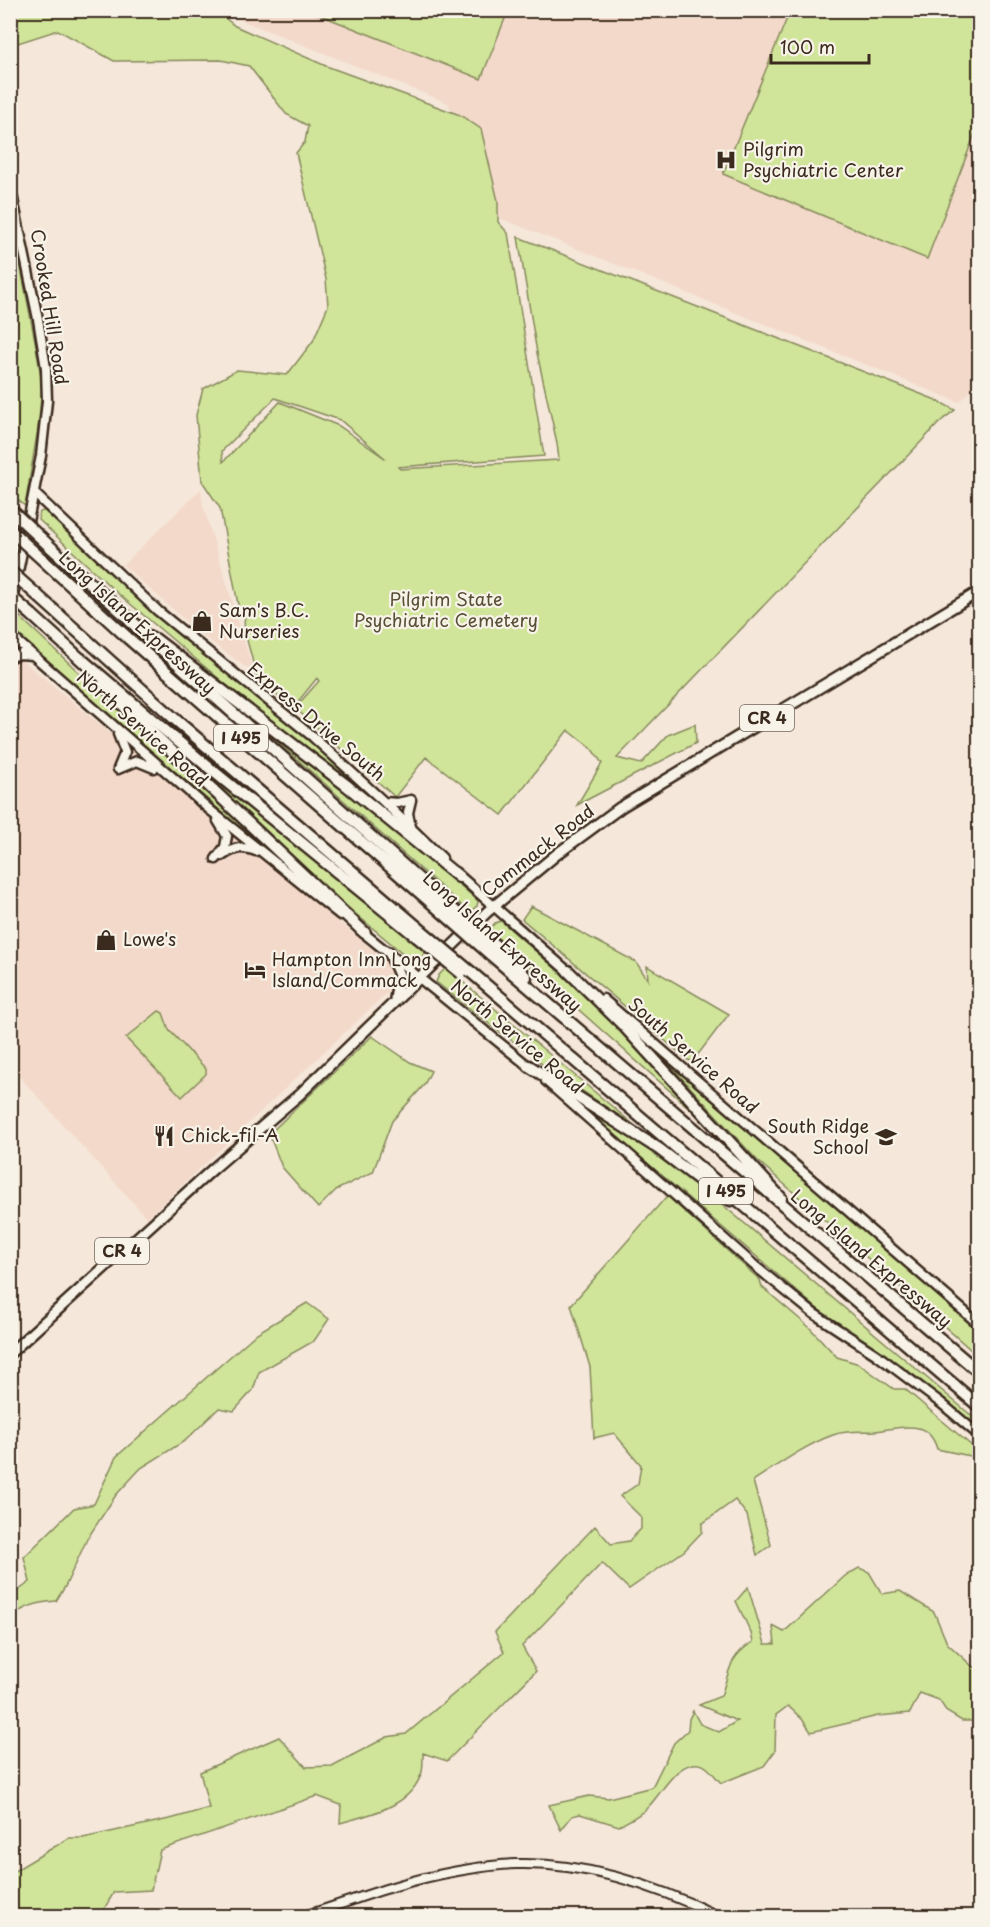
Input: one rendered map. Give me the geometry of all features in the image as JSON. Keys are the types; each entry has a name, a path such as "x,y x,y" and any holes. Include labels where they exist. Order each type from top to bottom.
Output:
{"highway":[{"path":"11,509 130,621 446,909"},
{"name":"Long Island Expressway","path":"10,530 128,638 494,951 554,1009 980,1372"},
{"name":"I 495","path":"10,572 419,934 536,1027 980,1407"},
{"path":"10,596 199,759 419,934"},
{"path":"130,621 179,655 360,795 459,876"},
{"path":"81,659 124,706 365,933"},
{"path":"568,972 622,1024 803,1223"},
{"path":"529,1066 659,1149 714,1191 746,1208"}],"main road":[{"name":"Crooked Hill Road","path":"10,185 46,368 46,418 34,493 10,612"},
{"name":"Express Drive South","path":"34,493 173,624 314,737 493,907"},
{"name":"Commack Road","path":"10,1353 214,1168 300,1094 419,976 493,907 557,854 621,807 980,591"},
{"name":"North Service Road","path":"10,635 175,781 529,1066 755,1266 813,1313 877,1355 941,1403 980,1436"},
{"path":"10,657 20,654 32,655"},
{"path":"115,729 124,750 118,769 132,762 140,762 175,781"},
{"path":"384,802 397,803 411,800 408,813 412,828"},
{"path":"210,810 227,836 225,847 216,860 233,849 241,847 263,854"},
{"name":"South Service Road","path":"493,907 670,1056 980,1325"},
{"path":"389,952 399,975 395,1000"}],"street":[{"path":"303,1917 400,1884 469,1870 516,1864 600,1872 663,1893 718,1917"}],"shaded area":[{"name":"Pilgrim Psychiatric Center","path":"225,10 979,11 979,383 959,402 495,216 448,103 224,13"},
{"path":"201,489 203,506 254,673 203,636 123,565"},
{"path":"11,651 405,976 147,1218 11,1067"}],"green space":[{"name":"Pilgrim State Psychiatric Cemetery","path":"10,11 220,11 220,14 235,26 326,66 460,115 481,129 498,201 498,222 508,233 544,456 398,467 400,469 559,460 537,353 518,237 936,400 955,410 941,421 617,758 641,764 668,735 695,724 696,743 577,805 602,763 591,748 568,730 502,815 426,757 395,797 295,708 319,681 317,678 292,709 255,675 245,629 245,616 239,610 220,508 202,481 196,415 203,389 237,370 287,375 313,341 328,306 326,279 296,153 305,142 308,126 286,114 249,66 221,60 114,61 58,30 18,43 11,39","holes":["275,398 340,420 386,459 339,426 280,402 223,462 222,451"]},
{"path":"310,11 508,11 481,79"},
{"path":"790,11 979,11 979,123 927,259 723,174"},
{"path":"11,217 42,384 39,422 25,506 11,494"},
{"path":"46,510 143,603 344,768 354,780 353,782 249,704 115,591 38,519 40,512"},
{"path":"19,616 253,836 252,838 20,637 17,631"},
{"path":"264,726 410,841 478,901 477,906 469,912 262,728"},
{"path":"202,771 210,775 426,951 418,962 412,961 320,884"},
{"path":"531,906 636,962 648,980 647,966 729,1014 693,1061 688,1060 522,919"},
{"path":"501,921 611,1017 694,1108 696,1114 489,930 495,923"},
{"path":"446,968 639,1129 538,1061 539,1059 498,1031 436,982"},
{"path":"159,1011 163,1013 169,1030 206,1069 206,1074 182,1097 126,1038"},
{"path":"372,1036 410,1062 431,1071 424,1085 392,1121 373,1172 336,1190 318,1208 282,1167 269,1134"},
{"path":"667,1062 979,1331 979,1357 757,1160"},
{"path":"591,1111 698,1184 979,1422 979,1429 915,1376 821,1312 588,1112"},
{"path":"667,1196 760,1280 762,1287 809,1327 837,1357 859,1364 894,1389 905,1389 979,1452 979,1462 970,1456 937,1449 927,1432 912,1427 843,1432 812,1444 753,1481 771,1545 757,1555 747,1515 735,1500 702,1524 702,1532 684,1551 629,1589 602,1563 522,1646 536,1671 447,1761 423,1753 422,1772 417,1784 399,1801 377,1812 340,1823 341,1805 317,1796 160,1850 151,1890 114,1892 100,1916 11,1916 11,1873 69,1838 83,1838 209,1808 200,1772 279,1737 306,1767 332,1766 387,1737 406,1734 504,1652 495,1632 595,1526 611,1544 629,1541 641,1529 641,1517 620,1496 638,1484 641,1465 614,1433 594,1438 590,1367 571,1305"},
{"path":"307,1303 329,1319 314,1341 259,1372 253,1390 234,1411 219,1408 186,1440 141,1468 116,1495 87,1539 56,1601 32,1605 11,1618 11,1596 30,1582 24,1557 74,1508 94,1504 116,1457 257,1333"},
{"path":"859,1568 869,1572 882,1594 900,1591 934,1612 947,1643 972,1666 979,1669 979,1721 962,1721 947,1712 939,1700 920,1693 910,1713 878,1716 811,1732 802,1719 788,1706 776,1715 775,1751 764,1766 721,1783 705,1767 691,1764 676,1773 644,1811 619,1826 580,1814 572,1816 561,1830 549,1805 589,1796 609,1798 652,1787 674,1743 688,1730 689,1719 693,1711 700,1724 719,1732 737,1721 699,1705 721,1696 734,1659 753,1642 736,1601 748,1587 765,1644 775,1644 773,1626 784,1632 845,1576"}],"place":[{"name":"Pilgrim Psychiatric Center","path":"726,160"},
{"name":"Sam's B.C. Nurseries","path":"202,621"},
{"name":"Lowe's","path":"106,940"},
{"name":"Hampton Inn Long Island/Commack","path":"255,970"},
{"name":"Chick-fil-A","path":"164,1136"},
{"name":"South Ridge School","path":"886,1137"}]}
